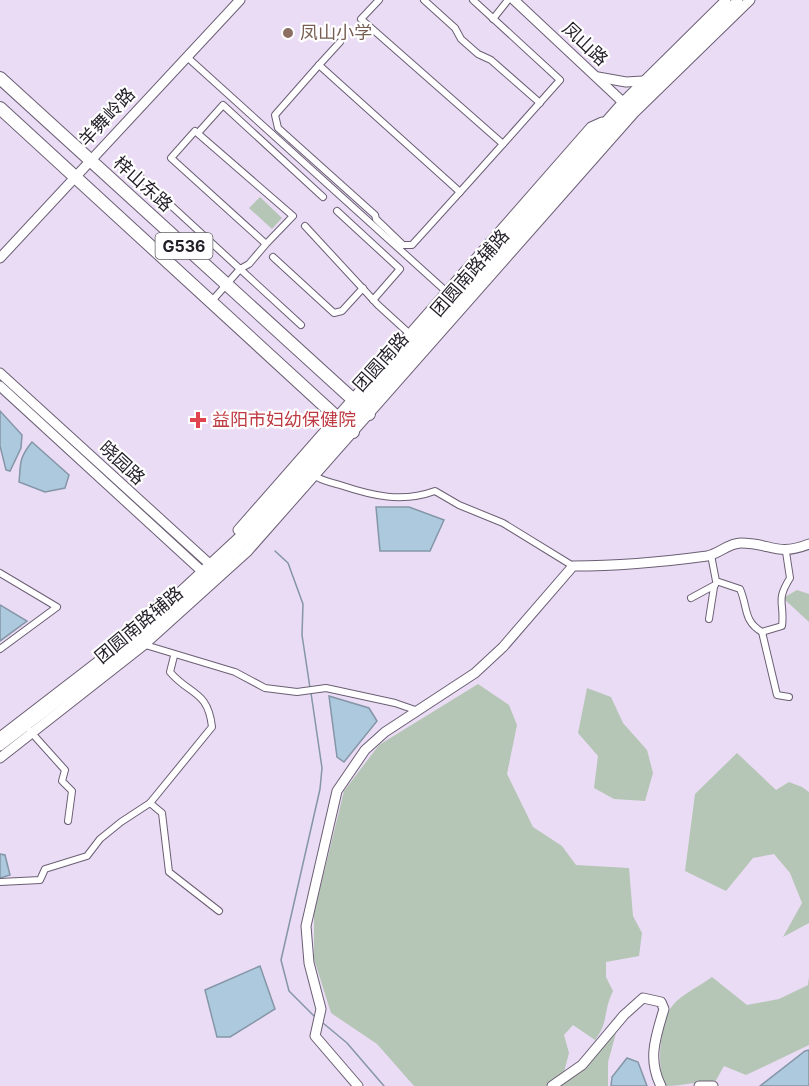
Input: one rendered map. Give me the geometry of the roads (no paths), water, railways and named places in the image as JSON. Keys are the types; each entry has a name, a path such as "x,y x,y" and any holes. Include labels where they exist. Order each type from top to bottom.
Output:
{"highway":[{"name":"梓山东路","path":"0,78 360,406"},
{"name":"G536","path":"0,108 344,424"}],"street":[{"name":"羊舞岭路","path":"0,258 240,0"},
{"path":"379,0 361,19 503,144"},
{"path":"424,0 455,28 461,39 477,54 491,60 540,103"},
{"path":"340,42 275,115 278,128 375,215 376,219 403,245 411,245 560,80 473,0"},
{"path":"493,19 508,0"},
{"name":"凤山路","path":"514,0 629,108"},
{"path":"596,77 626,82 644,80 653,64 717,0"},
{"name":"团圆南路","path":"629,108 644,80 726,0"},
{"name":"团圆南路","path":"360,406 412,336 607,120 629,108 738,0"},
{"name":"团圆南路辅路","path":"210,571 244,523 344,424 629,108 750,0"},
{"path":"187,57 449,294"},
{"path":"319,65 459,192"},
{"path":"198,133 223,105 323,197"},
{"path":"211,302 240,268 249,264 293,216 195,130 171,158 266,244"},
{"path":"139,176 302,325"},
{"path":"337,211 400,269 373,300"},
{"path":"305,226 373,300 412,336"},
{"path":"273,257 334,313 342,311 363,288"},
{"name":"晓园路","path":"0,373 210,571"},
{"name":"晓园路","path":"0,386 210,571"},
{"name":"团圆南路辅路","path":"344,424 360,406"},
{"path":"344,424 312,473 360,492 390,498 416,498 435,490 459,505 502,523 573,566 611,566 711,555 731,545 742,543 786,552 809,544"},
{"path":"0,758 29,729 140,643 210,571 344,424"},
{"name":"团圆南路辅路","path":"0,729 276,521 312,473"},
{"path":"244,523 260,516"},
{"path":"691,598 715,584 740,589 746,616 753,627 762,632 777,630 782,626 779,602 781,592 790,578 786,552"},
{"path":"709,619 715,584 711,555"},
{"path":"358,1086 315,1036 321,1009 309,963 306,926 337,791 365,750 385,732 475,673 503,647 573,566"},
{"path":"0,737 140,629 210,571"},
{"path":"0,573 57,607 0,649"},
{"path":"762,632 777,695 789,697"},
{"path":"140,643 174,656 235,672 265,688 279,691 337,691 395,702 418,711"},
{"path":"0,882 40,880 45,869 87,856 100,839 150,803 212,727 210,710 193,690 176,680 170,672 174,656"},
{"path":"0,746 29,729"},
{"path":"29,729 65,770 62,781 72,791 68,821"},
{"path":"150,803 162,813 169,872 219,911"},
{"path":"552,1086 582,1065 624,1015 643,998 661,1002 664,1009 652,1058 654,1072 661,1086"},
{"path":"699,1086 713,1086"}],"water":[{"path":"0,411 22,435 21,448 10,471 6,470 0,446"},
{"path":"32,442 69,475 65,488 45,492 19,482 22,457"},
{"path":"376,507 409,507 444,520 430,551 380,551"},
{"path":"0,605 27,621 0,641"},
{"path":"329,696 369,708 377,721 344,762 337,757"},
{"path":"0,854 5,855 10,875 0,878"},
{"path":"260,966 275,1009 230,1037 217,1037 205,990"},
{"path":"809,1050 809,1086 760,1086 805,1051"},
{"path":"627,1058 638,1062 647,1086 611,1086 612,1077"}],"waterway":[{"path":"275,551 288,563 303,604 302,635 310,688"},
{"path":"311,693 322,768 320,789 281,960 289,991 314,1016"},
{"path":"323,1023 347,1043 384,1086"}],"place":[{"name":"凤山小学","path":"288,33"},
{"name":"益阳市妇幼保健院","path":"198,420"}]}
